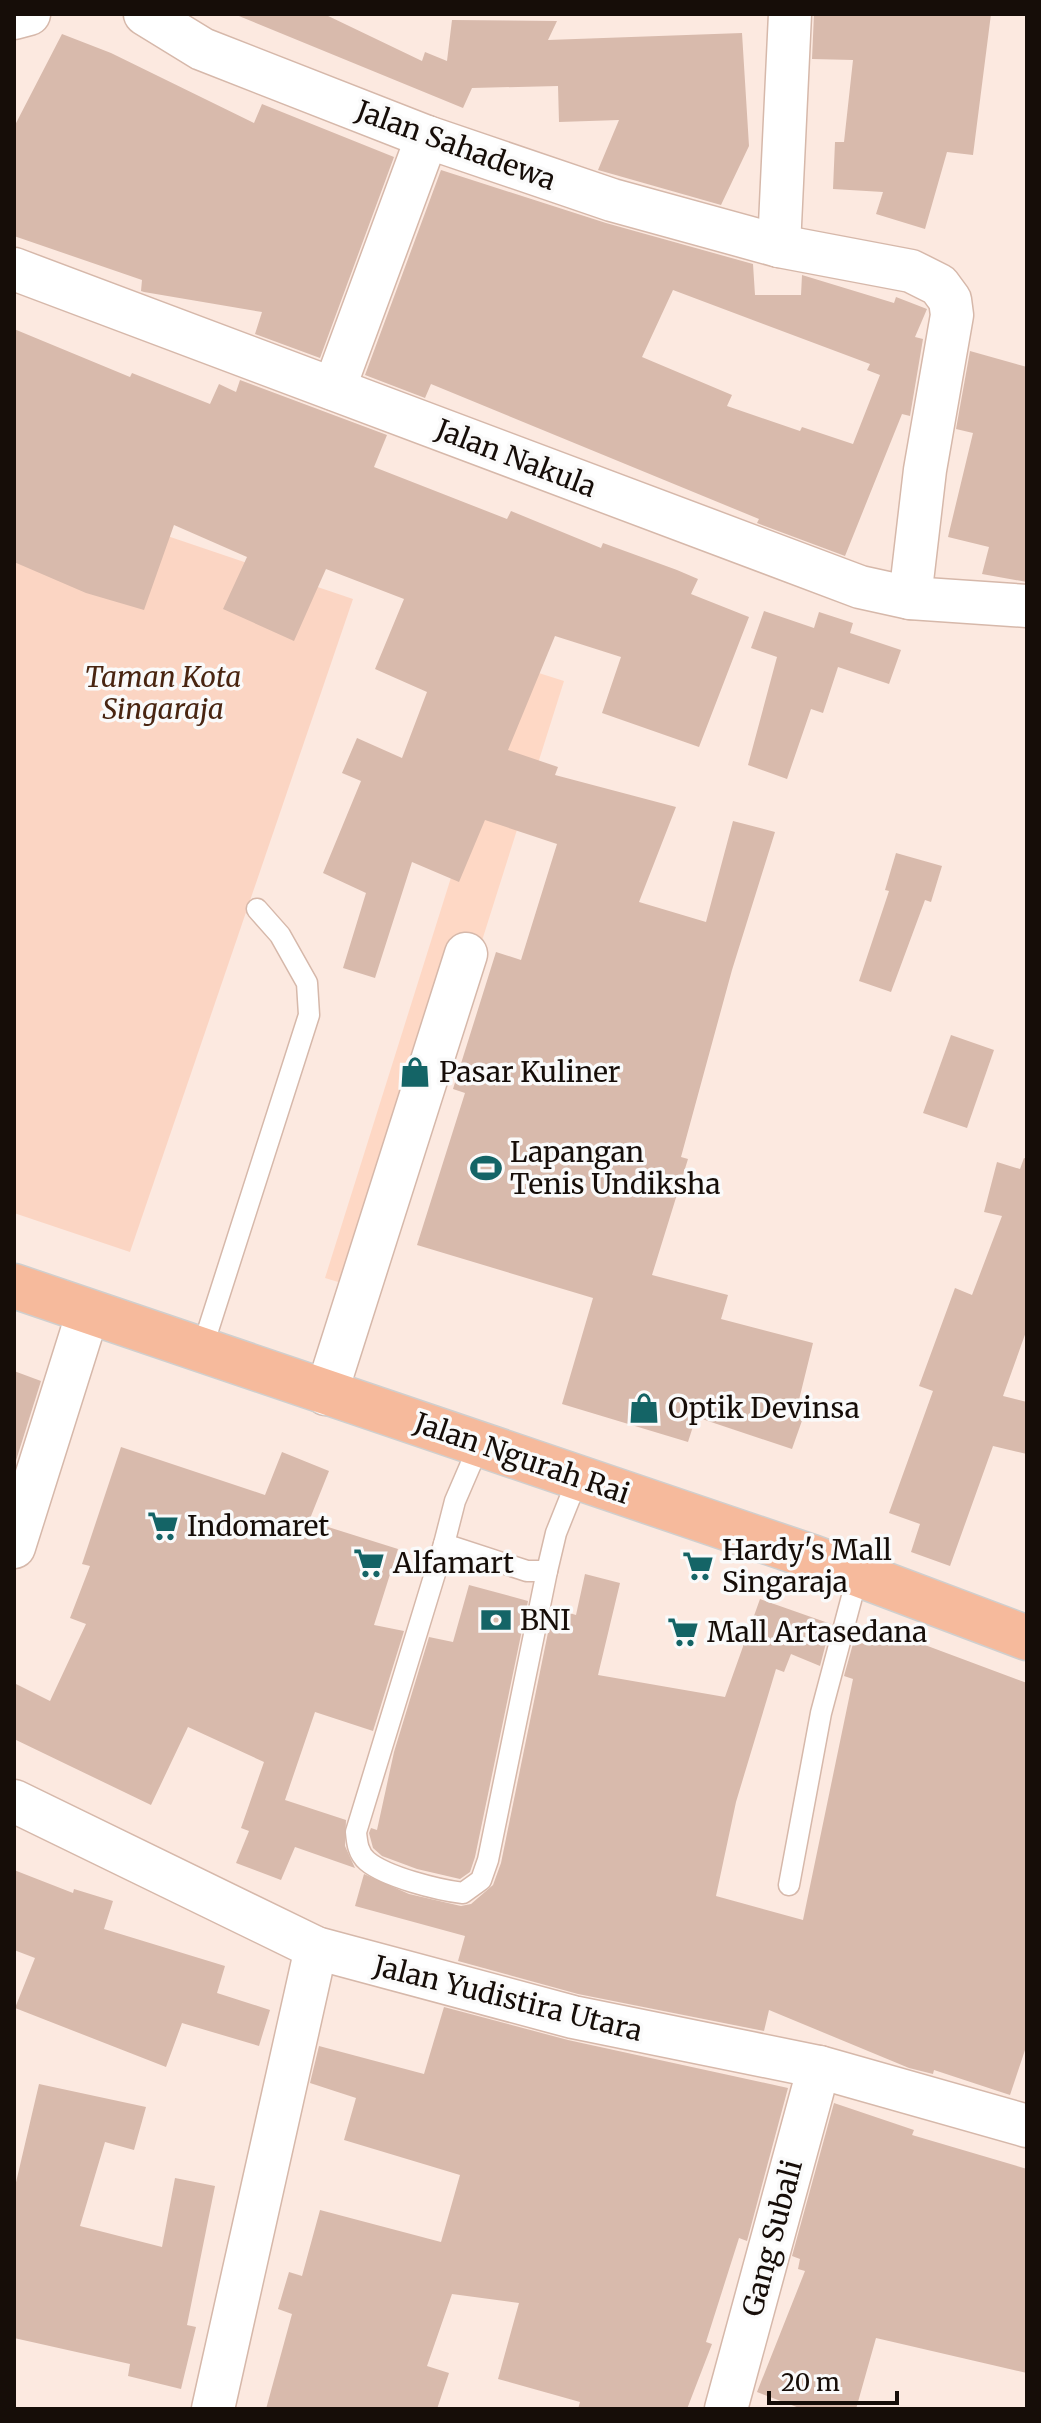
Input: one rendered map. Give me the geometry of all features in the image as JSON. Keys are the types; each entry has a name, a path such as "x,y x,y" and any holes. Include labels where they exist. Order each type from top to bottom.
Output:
{"highway":[{"name":"Jalan Ngurah Rai","path":"14,1286 858,1574 1027,1638"}],"street":[{"path":"14,18 29,14"},
{"name":"Jalan Sahadewa","path":"145,14 202,49 427,137 612,200 779,246 911,271 939,285 950,300 952,315 925,470 910,598"},
{"path":"779,246 790,14"},
{"path":"334,389 427,137"},
{"name":"Jalan Nakula","path":"14,269 846,582 910,598 1027,606"},
{"path":"326,1394 466,954"},
{"path":"14,1547 88,1312"},
{"name":"Jalan Yudistira Utara","path":"14,1801 316,1948 573,2017 819,2067 1027,2126"},
{"path":"213,2409 316,1948"},
{"name":"Gang Subali","path":"726,2409 819,2067"}],"lane":[{"path":"201,1352 309,1015 307,983 280,935 257,909"},
{"path":"480,1443 455,1501 356,1832 358,1849 367,1862 431,1889 463,1893 481,1880 556,1533 578,1478"},
{"path":"444,1544 527,1571 547,1571"},
{"path":"789,1885 821,1713 858,1574"}],"shaded area":[{"name":"Pasar Kuliner","path":"456,647 564,681 371,1292 325,1278 454,868"}],"green space":[{"name":"Taman Kota Singaraja","path":"14,484 353,599 130,1252 14,1213"}],"building":[{"path":"234,14 324,14 422,61 425,52 447,61 452,20 557,21 548,40 742,33 749,146 721,205 598,170 619,120 559,122 558,86 472,88 463,108"},
{"path":"814,14 991,14 973,155 947,152 925,229 876,214 883,192 833,189 835,142 844,142 853,60 812,59"},
{"path":"62,34 111,53 254,123 262,104 394,157 320,358 255,334 262,312 144,292 141,291 142,280 14,236 14,127"},
{"path":"441,170 606,223 753,264 755,295 801,295 802,275 894,303 896,297 927,309 915,337 923,339 910,416 902,414 845,556 757,523 759,519 431,384 425,398 365,375","holes":["673,290 870,364 867,370 880,375 853,444 802,427 800,431 727,406 732,395 642,357"]},
{"path":"14,329 130,377 132,373 210,404 219,384 236,392 240,380 387,435 374,467 507,519 511,511 601,548 603,543 677,570 698,579 691,594 749,617 699,747 602,713 621,657 555,636 508,750 558,767 555,775 676,807 639,902 706,922 733,821 775,832 732,970 681,1157 688,1159 652,1275 728,1295 721,1319 813,1343 796,1412 804,1415 792,1449 696,1417 688,1442 562,1404 593,1298 417,1245 465,1093 453,1089 496,952 521,960 557,844 485,820 459,882 412,862 375,978 343,968 366,893 323,873 361,781 342,773 357,738 402,758 427,692 375,669 404,599 326,569 294,641 223,609 247,557 174,525 144,610 86,593 14,562"},
{"path":"970,351 1027,367 1027,582 982,574 989,547 948,537 973,433 956,429"},
{"path":"764,611 814,628 819,612 853,623 850,633 901,650 889,684 838,667 823,713 811,709 787,779 748,765 777,657 751,648"},
{"path":"896,853 942,866 931,902 925,900 891,992 859,981 889,891 885,890"},
{"path":"951,1035 994,1050 967,1128 923,1113"},
{"path":"1024,1158 1027,1159 1027,1329 1003,1396 1027,1402 1027,1454 993,1446 950,1566 911,1552 920,1524 889,1513 933,1391 919,1386 955,1288 972,1295 1002,1216 984,1212 997,1162 1020,1169"},
{"path":"14,1371 41,1381 14,1467"},
{"path":"121,1447 265,1495 282,1452 329,1471 309,1521 398,1549 374,1625 404,1631 373,1731 315,1712 285,1800 346,1820 345,1846 355,1868 295,1847 281,1880 236,1863 249,1831 241,1828 264,1762 188,1727 151,1805 14,1739 14,1683 50,1701 86,1624 70,1618 90,1566 82,1564"},
{"path":"585,1574 620,1583 598,1675 725,1697 760,1599 831,1624 820,1666 791,1654 784,1672 776,1669 736,1802 716,1896 803,1920 853,1679 844,1676 856,1633 861,1635 866,1623 1027,1683 1027,2044 1010,2095 934,2070 933,2074 909,2068 769,2010 764,2031 578,1994 458,1961 465,1936 355,1906 364,1874 409,1894 461,1906 471,1904 493,1885 501,1863 553,1608 576,1615"},
{"path":"469,1585 528,1601 475,1857 470,1872 460,1879 417,1869 382,1856 373,1848 369,1833 371,1828 377,1830 394,1752 429,1637 453,1642"},
{"path":"14,1870 73,1893 74,1889 113,1901 104,1929 225,1966 217,1993 270,2010 259,2046 182,2023 166,2067 15,2008 35,1958 14,1950"},
{"path":"444,2007 568,2040 788,2088 747,2241 739,2238 706,2342 712,2344 687,2409 578,2409 580,2402 498,2379 519,2303 452,2294 427,2366 449,2373 437,2409 266,2409 292,2314 278,2309 289,2272 302,2276 320,2210 441,2242 460,2175 344,2140 356,2098 310,2083 319,2046 424,2074"},
{"path":"39,2084 146,2107 134,2150 105,2142 80,2226 162,2247 175,2178 215,2186 187,2325 196,2327 181,2389 128,2376 130,2364 14,2338 14,2191"},
{"path":"834,2103 914,2130 912,2135 1027,2169 1027,2373 876,2338 856,2409 802,2409 757,2392 805,2271 798,2269 800,2259 792,2256"}],"place":[{"name":"Pasar Kuliner","path":"415,1072"},
{"name":"Lapangan Tenis Undiksha","path":"486,1168"},
{"name":"Optik Devinsa","path":"644,1408"},
{"name":"Indomaret","path":"163,1526"},
{"name":"Alfamart","path":"369,1563"},
{"name":"Hardy's Mall Singaraja","path":"698,1566"},
{"name":"BNI","path":"496,1620"},
{"name":"Mall Artasedana","path":"683,1632"}]}
